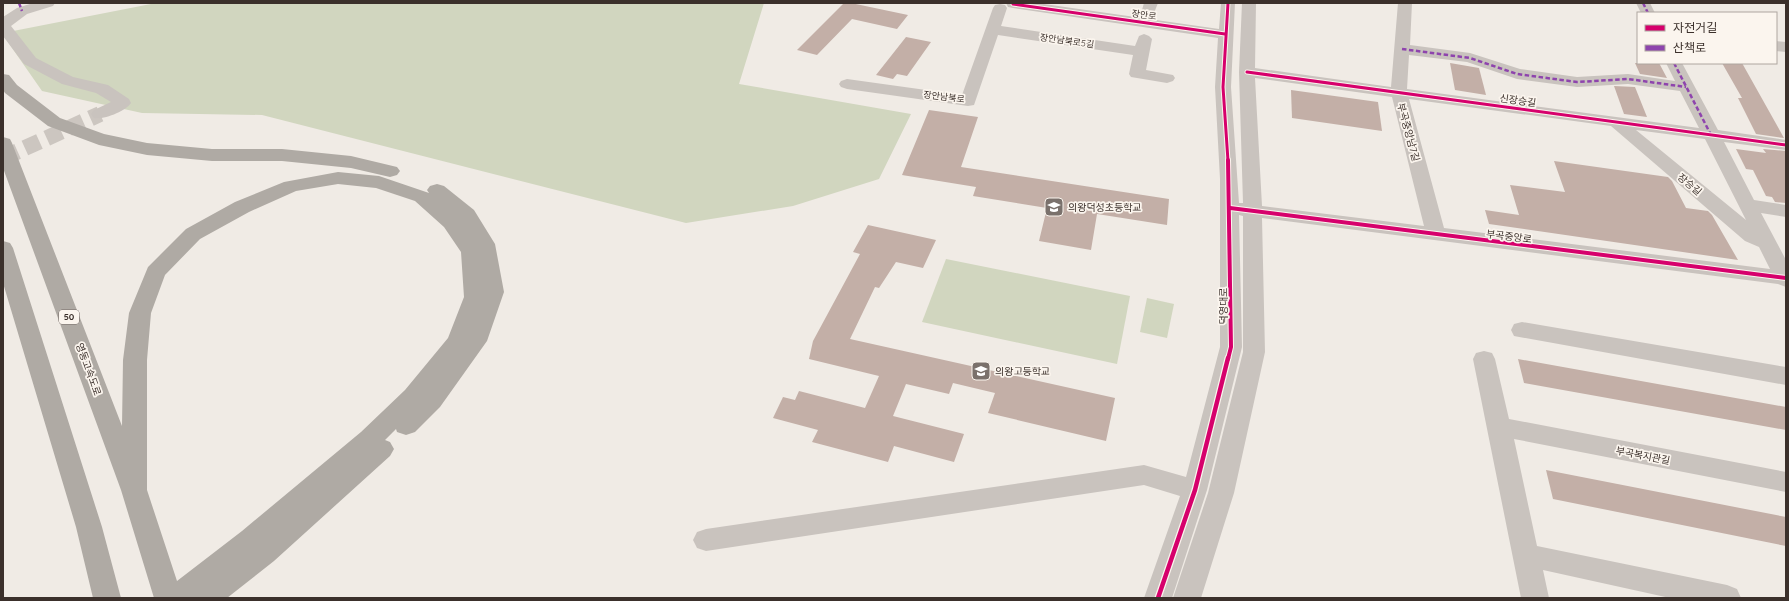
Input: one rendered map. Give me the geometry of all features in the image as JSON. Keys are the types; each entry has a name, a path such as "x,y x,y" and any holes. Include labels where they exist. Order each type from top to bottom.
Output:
{"highway":[{"path":"3,79 11,89 54,122 99,139 147,149 212,155 282,155 351,162 391,171 433,187 467,215 485,244 493,292 484,320 476,341 431,400 385,446 264,552 205,598"},
{"name":"영동고속도로","path":"3,143 134,490 168,598"},
{"path":"134,490 135,360 140,313 156,272 193,234 242,207 291,186 338,178 379,182 422,197 452,222 471,252 475,297 458,342 414,397 370,439 252,539 177,598"},
{"path":"3,248 89,527 107,598"}],"street":[{"path":"48,3 22,12 3,25 30,61 68,81 102,89 123,103 100,114"},
{"name":"덕영대로","path":"1158,598 1195,490 1231,348 1230,208 1223,87 1228,3"},
{"path":"1187,598 1221,494 1254,352 1252,211 1247,72 1249,3"},
{"name":"부곡중앙남7길","path":"1406,3 1399,92 1436,234"},
{"path":"1643,3 1648,12"},
{"name":"장안로","path":"1005,5 1225,34"},
{"name":"장안남북로","path":"847,84 968,100 1005,5"},
{"name":"장안남북로5길","path":"994,30 1143,44 1136,74 1167,78"},
{"path":"1402,49 1470,58 1517,74 1577,82 1628,79 1686,87"},
{"path":"1674,64 1786,279"},
{"name":"신장승길","path":"1247,72 1786,145"},
{"name":"장승길","path":"1616,122 1752,236 1766,242"},
{"path":"1747,205 1786,210"},
{"name":"부곡중앙로","path":"1230,208 1786,279"},
{"path":"1522,330 1786,376"},
{"path":"1484,359 1535,598"},
{"name":"부곡복지관길","path":"1499,427 1786,482"},
{"path":"706,540 1144,475 1195,490"},
{"path":"1526,556 1727,598"}],"green space":[{"path":"156,3 764,3 739,84 911,114 879,179 793,206 686,223 262,115 142,113 42,91 3,35 3,33"},
{"path":"946,259 1130,296 1117,364 922,322"},
{"path":"1147,298 1174,304 1167,338 1140,332"}],"building":[{"path":"844,3 851,3 908,15 897,29 852,19 817,55 797,50"},
{"path":"906,37 931,42 907,76 897,74 893,79 876,75"},
{"path":"1450,63 1479,68 1486,95 1455,90"},
{"path":"1635,63 1660,64 1667,78 1640,74"},
{"path":"1723,64 1743,64 1784,138 1756,134 1738,98 1742,98"},
{"path":"1614,86 1635,87 1647,117 1624,114"},
{"path":"1291,90 1378,102 1382,131 1292,118"},
{"path":"929,110 978,117 961,167 1169,199 1167,225 1097,214 1091,250 1039,241 1047,208 973,196 976,187 902,175"},
{"path":"1736,149 1766,153 1763,149 1786,151 1786,203 1775,202 1772,197 1766,196 1753,170 1746,169"},
{"path":"1554,161 1668,177 1672,181 1686,208 1708,211 1712,215 1738,260 1489,224 1485,210 1519,215 1510,185 1565,192"},
{"path":"868,225 936,240 923,268 896,262 879,288 875,287 850,339 1115,398 1106,441 988,413 995,393 953,383 949,394 906,384 893,416 964,434 954,462 894,446 888,462 812,442 818,430 773,418 783,397 795,400 799,391 865,408 879,376 809,359 813,341 860,254 853,252"},
{"path":"1518,359 1786,407 1786,430 1524,383"},
{"path":"1546,470 1786,517 1786,546 1553,499"}],"tunnel":[{"path":"3,158 100,114"}],"marked path":[{"path":"19,3 22,11"},
{"path":"1643,3 1648,12"},
{"path":"1402,49 1470,58 1517,74 1577,82 1628,79 1686,87"},
{"path":"1675,64 1711,135"}],"cycle path":[{"path":"1158,598 1195,490 1231,347 1229,179 1223,87 1228,3"},
{"path":"1013,4 1225,34"},
{"path":"1247,72 1786,145"},
{"path":"1230,208 1786,278"}],"place":[{"name":"의왕덕성초등학교","path":"1054,207"},
{"name":"의왕고등학교","path":"981,371"}]}
